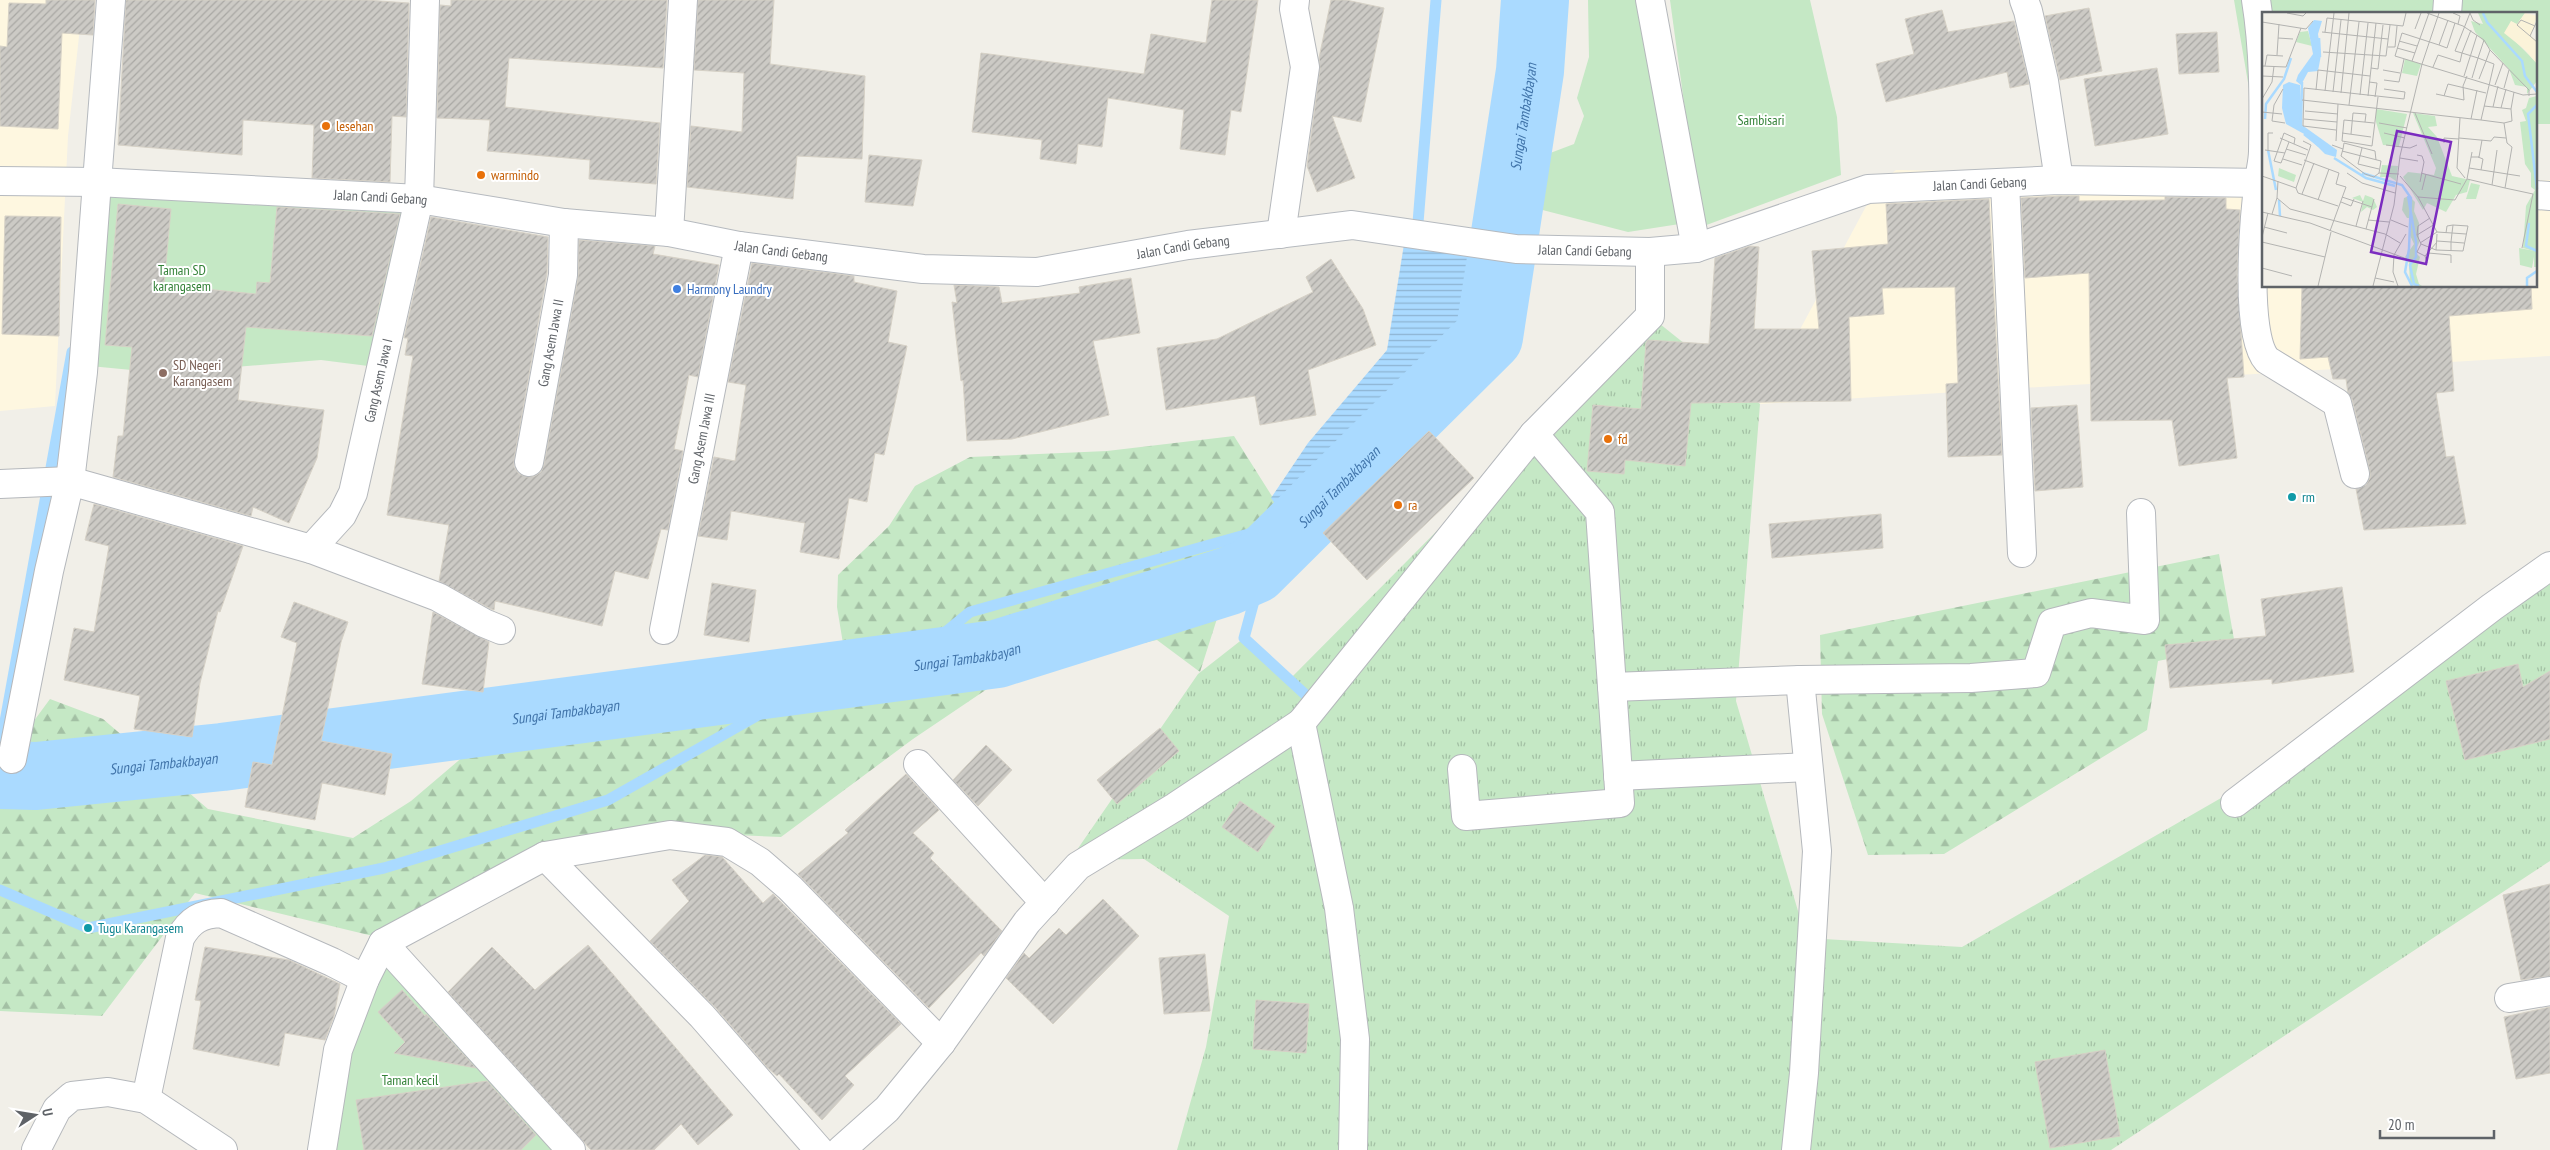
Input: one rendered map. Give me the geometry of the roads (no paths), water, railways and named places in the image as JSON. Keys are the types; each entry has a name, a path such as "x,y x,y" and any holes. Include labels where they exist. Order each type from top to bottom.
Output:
{"street":[{"path":"12,759 49,571 54,481 83,372 111,0"},
{"name":"Gang Asem Jawa I","path":"311,549 342,516 353,493 419,199 425,0"},
{"path":"669,232 683,0"},
{"path":"1281,234 1305,67 1294,9 1295,0"},
{"path":"1650,0 1696,248"},
{"path":"2024,0 2044,81 2059,180"},
{"path":"2256,0 2260,26 2262,111"},
{"path":"2262,168 2253,296 2260,353 2267,360 2337,404 2355,474"},
{"name":"Jalan Candi Gebang","path":"0,181 97,182 419,199 564,223 669,232 739,246 923,269 1037,272 1188,244 1352,226 1516,249 1650,252 1696,248 1868,189 2059,180 2261,183"},
{"path":"2005,183 2022,553"},
{"name":"Gang Asem Jawa II","path":"530,462 563,275 564,223"},
{"name":"Gang Asem Jawa III","path":"664,630 739,246"},
{"path":"841,1150 886,1109 941,1043 1026,922 1078,866 1175,807 1303,719 1534,434 1650,316 1650,252"},
{"path":"1462,769 1466,816 1620,803 1600,512 1534,434"},
{"path":"0,484 54,481 311,549 438,597 484,623 501,630"},
{"path":"1612,687 1800,680 1970,678 2036,673 2052,623 2091,613 2145,620 2141,513"},
{"path":"2235,803 2492,607 2550,566"},
{"path":"1796,1150 1804,1073 1817,852 1800,680"},
{"path":"1303,719 1340,908 1354,1039 1353,1150"},
{"path":"918,764 1045,903"},
{"path":"1618,776 1808,766"},
{"path":"322,1150 338,1050 365,979 383,942 545,856 670,835 728,842 760,862 790,888 941,1043"},
{"path":"545,856 702,1016 820,1150"},
{"path":"146,1100 180,938 186,927 194,919 209,914 221,913 332,962 365,979"},
{"path":"383,942 571,1150"},
{"path":"2509,998 2550,991"},
{"path":"36,1150 57,1109 72,1096 108,1092 146,1100 220,1149"}],"water":[{"path":"1405,238 1483,255 1481,330 1294,531 1271,498 1308,443 1387,350"}],"waterway":[{"path":"1417,235 1436,0"},
{"name":"Sungai Tambakbayan","path":"0,775 36,776 222,757 997,654 1229,581 1254,570 1489,337 1530,71 1535,0"},
{"path":"0,749 72,352"},
{"path":"0,890 88,928 384,868 608,800 783,701 931,644 970,612 1274,527 1291,503"},
{"path":"1274,527 1244,638 1308,697 1310,709"}],"place":[{"name":"lesehan","path":"326,126"},
{"name":"warmindo","path":"481,175"},
{"name":"Harmony Laundry","path":"677,289"},
{"name":"SD Negeri Karangasem","path":"163,373"},
{"name":"fd","path":"1608,439"},
{"name":"rm","path":"2292,497"},
{"name":"ra","path":"1398,505"},
{"name":"Tugu Karangasem","path":"88,928"}],"park label":[{"name":"Sambisari","path":"1761,120"},
{"name":"Taman SD karangasem","path":"182,278"},
{"name":"Taman kecil","path":"410,1080"}]}
